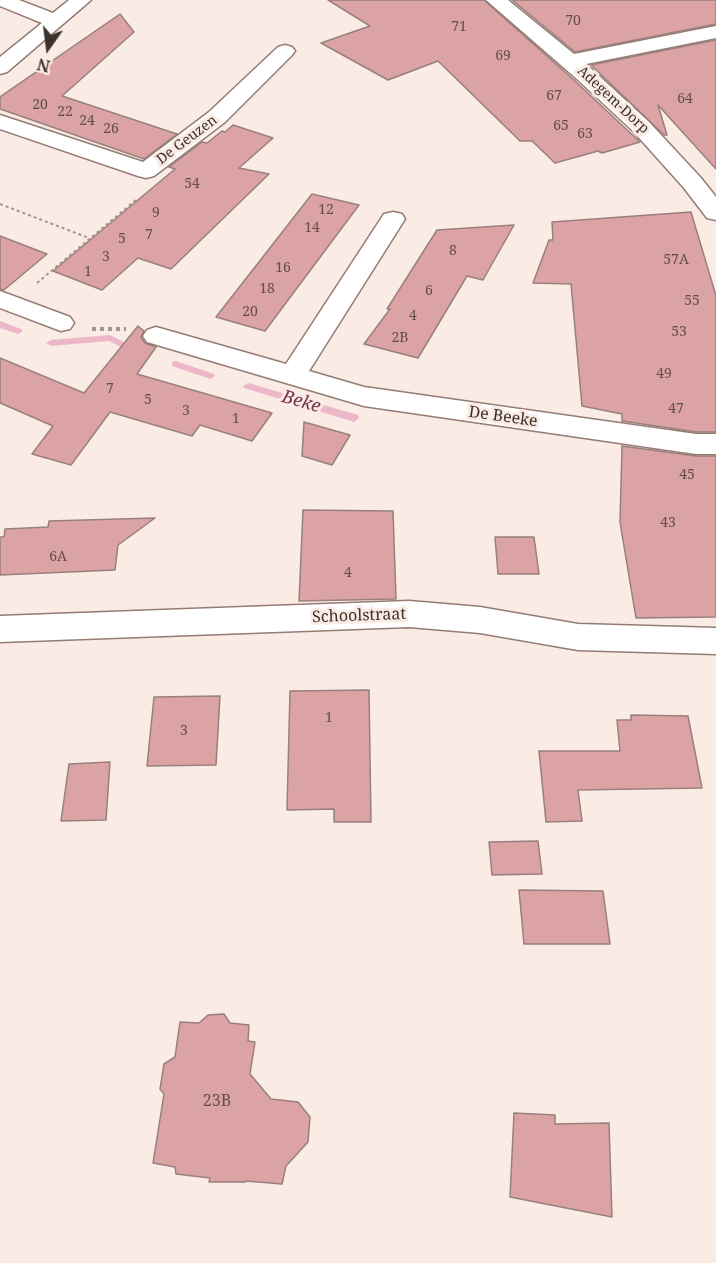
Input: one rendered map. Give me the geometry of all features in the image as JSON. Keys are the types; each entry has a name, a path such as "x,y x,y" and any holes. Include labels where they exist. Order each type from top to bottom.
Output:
{"street":[{"path":"0,0 56,21"},
{"path":"0,68 81,0"},
{"name":"Adegem-Dorp","path":"496,0 571,61 656,140 691,179 716,213"},
{"path":"571,61 716,32"},
{"name":"De Geuzen","path":"0,122 146,171 217,117 285,51"},
{"path":"293,375 393,219"},
{"path":"6,301 61,323"},
{"name":"De Beeke","path":"156,336 364,396 684,443 716,444"},
{"name":"Schoolstraat","path":"0,629 409,614 480,620 578,637 716,641"}],"path":[{"path":"6,301 90,238 153,185 146,171"},
{"path":"0,204 90,238"},
{"path":"61,323 77,328 140,329 156,336"}],"building":[{"path":"328,0 484,0 640,142 555,163 532,141 520,141 438,61 388,80 321,43 370,26"},
{"path":"512,0 716,0 716,24 575,52"},
{"path":"120,14 134,32 62,96 177,134 144,159 0,109 0,97"},
{"path":"716,40 716,169 658,105 667,135 664,135 591,65"},
{"path":"233,125 273,138 239,168 269,174 171,269 138,258 102,290 53,271 175,169 169,167 202,142 207,143"},
{"path":"312,194 359,205 265,331 216,317"},
{"path":"691,212 716,296 716,432 696,432 622,421 622,414 582,406 571,284 533,283 549,240 553,240 552,222"},
{"path":"514,225 483,280 467,276 418,358 364,344 390,309 387,309 437,230"},
{"path":"0,236 47,254 4,290 0,289"},
{"path":"138,326 144,331 141,337 145,343 156,347 137,374 272,413 252,441 200,425 192,436 110,412 71,465 32,454 53,426 0,403 0,358 84,393"},
{"path":"304,422 350,435 332,465 302,456"},
{"path":"622,446 696,456 716,456 716,617 636,618 620,522"},
{"path":"303,510 393,511 396,599 299,601"},
{"path":"155,518 118,545 115,570 0,575 0,537 4,537 5,529 48,527 49,521"},
{"path":"495,537 534,537 539,574 498,574"},
{"path":"369,690 371,822 334,822 334,809 287,810 290,691"},
{"path":"220,696 216,765 147,766 154,697"},
{"path":"631,715 688,716 702,788 578,790 582,821 546,822 539,751 620,751 617,720 631,720"},
{"path":"110,762 106,820 61,821 69,764"},
{"path":"538,841 542,874 492,875 489,842"},
{"path":"519,890 603,891 610,944 524,944"},
{"path":"224,1014 230,1023 249,1025 248,1041 255,1042 250,1074 271,1099 298,1102 310,1117 308,1142 286,1166 282,1184 246,1181 209,1182 210,1178 176,1174 175,1167 153,1163 164,1094 160,1089 164,1064 175,1057 180,1022 199,1023 208,1015"},
{"path":"514,1113 555,1115 555,1124 609,1123 612,1217 510,1197"}],"waterway":[{"name":"Beke","path":"0,324 18,331"},
{"name":"Beke","path":"51,343 110,338 136,351"},
{"name":"Beke","path":"176,364 210,376"},
{"name":"Beke","path":"248,386 354,418"}]}
